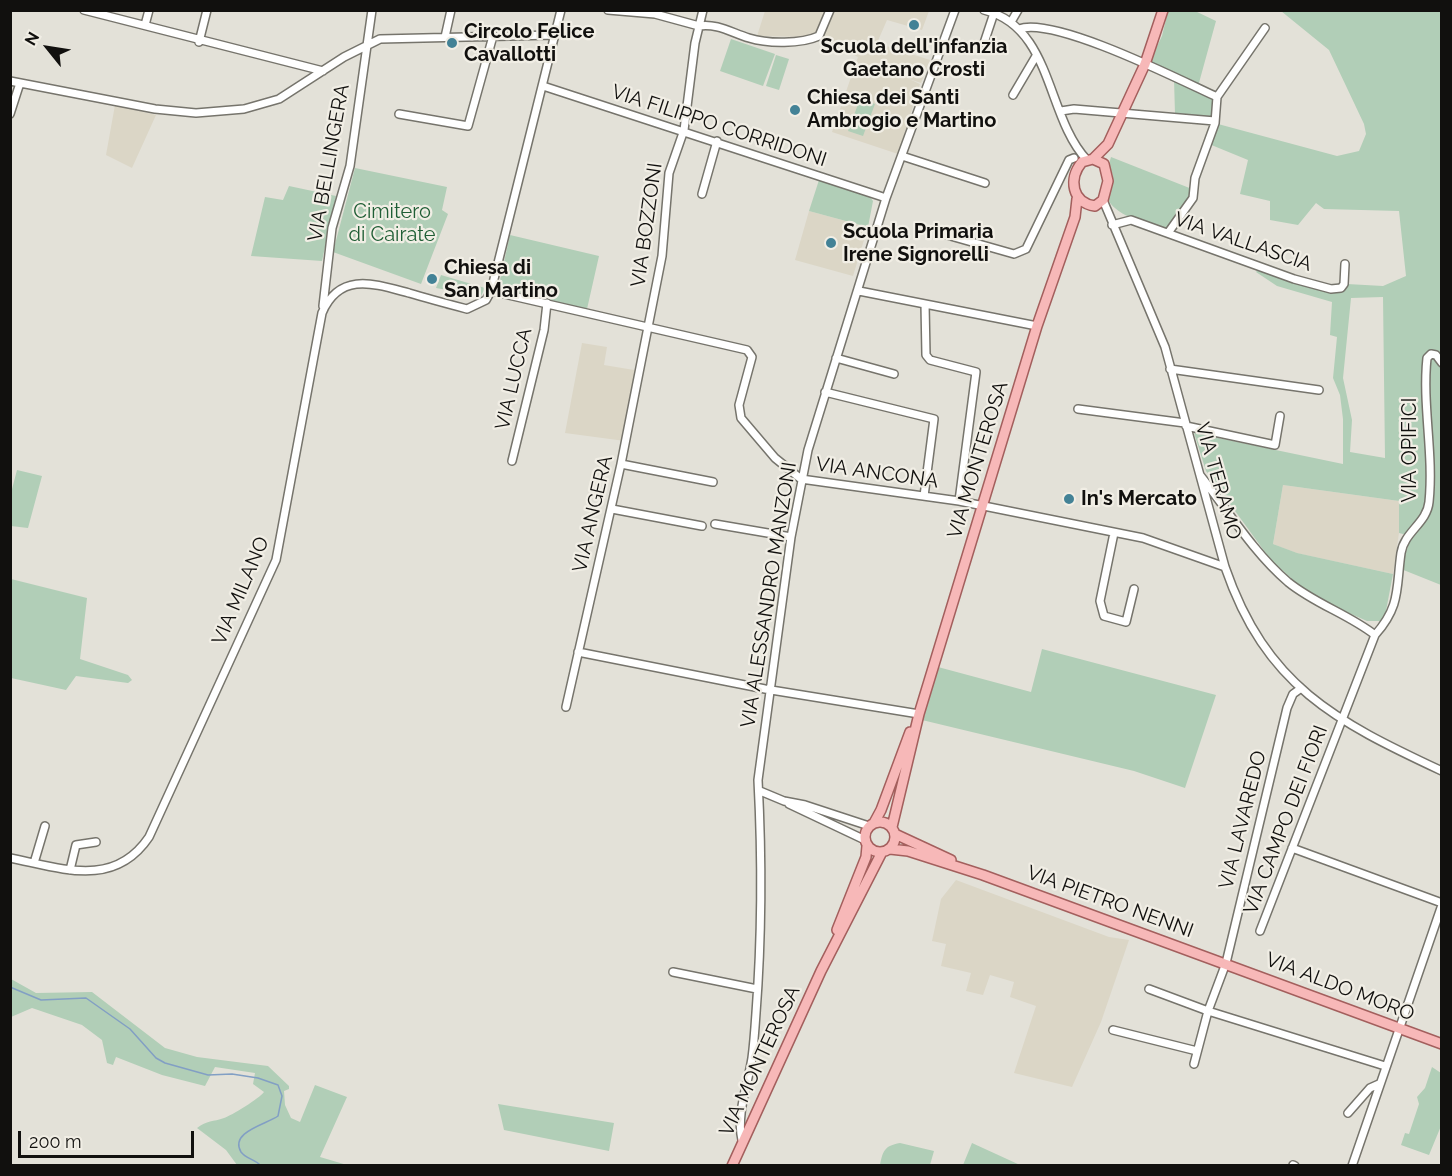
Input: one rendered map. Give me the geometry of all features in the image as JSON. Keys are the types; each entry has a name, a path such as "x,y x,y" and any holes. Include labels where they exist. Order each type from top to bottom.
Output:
{"main road":[{"path":"1104,164 1090,160 1076,162 1074,180 1090,203 1108,182 1104,164 1145,64 1163,10"},
{"path":"1090,160 1102,152 1122,116"},
{"name":"VIA MONTEROSA","path":"732,1166 821,971 886,850 894,830 919,714 1037,326 1076,217 1090,203"},
{"name":"VIA MONTEROSA","path":"821,971 866,857 866,843 871,824 881,810 895,766 919,714"},
{"name":"VIA PIETRO NENNI","path":"871,824 886,823 894,830 983,875"},
{"name":"VIA PIETRO NENNI","path":"866,843 886,850 908,851 983,875 1226,963"},
{"name":"VIA ALDO MORO","path":"1226,963 1442,1044"}],"street":[{"path":"84,10 200,42 324,71"},
{"path":"145,25 149,10"},
{"path":"200,42 207,10"},
{"name":"VIA BELLINGERA","path":"322,313 332,228 350,166 365,45 372,10"},
{"path":"445,37 451,10"},
{"path":"325,286 333,295 344,287 368,282 467,309 486,300 491,291 561,10"},
{"path":"608,10 656,15 699,26 718,27 752,39 802,41 819,36 830,10"},
{"name":"VIA BOZZONI","path":"648,326 663,256 669,173 684,130 703,10"},
{"name":"VIA ALESSANDRO MANZONI","path":"742,1140 740,1124 752,1058 758,989 762,869 758,824 760,791 758,780 801,478 825,392 859,291 886,198 956,10"},
{"path":"984,10 1011,22 1019,29 1036,56 1075,147 1090,160"},
{"path":"1011,22 1018,10"},
{"path":"984,43 994,14"},
{"path":"1019,29 1026,27 1056,32 1119,51 1217,96"},
{"path":"1168,233 1194,198 1196,178 1215,121 1217,96 1265,27"},
{"path":"10,81 155,109 195,113 263,105 286,96 365,45 390,38 553,35"},
{"path":"399,114 468,126 493,36"},
{"path":"1013,95 1036,56"},
{"path":"10,114 20,83"},
{"name":"VIA FILIPPO CORRIDONI","path":"543,86 684,130 886,198"},
{"path":"1061,111 1074,109 1122,116 1215,121"},
{"path":"947,235 1014,254 1026,249 1069,160 1076,162 1069,131"},
{"path":"702,194 717,141"},
{"path":"903,156 986,183"},
{"name":"VIA TERAMO","path":"1090,203 1111,223 1165,347 1225,567 1235,596 1253,632 1300,688 1342,720 1442,771"},
{"name":"VIA VALLASCIA","path":"1111,223 1127,219 1294,279 1331,289 1341,288 1344,284 1345,264"},
{"path":"491,291 648,326 735,347 750,353 749,369 739,405 741,418 775,458 801,478"},
{"path":"859,291 1037,326"},
{"name":"VIA MILANO","path":"10,858 92,872 122,862 142,847 155,825 276,560 283,533 322,313 333,295"},
{"name":"VIA LUCCA","path":"512,461 544,330 546,303"},
{"path":"925,304 926,354 930,360 976,372 959,501"},
{"name":"VIA ANGERA","path":"566,707 612,509 648,326"},
{"name":"VIA OPIFICI","path":"1342,720 1375,634 1387,622 1399,594 1404,542 1427,512 1429,489 1427,358 1431,354 1436,355 1442,363"},
{"path":"836,358 894,374"},
{"path":"1170,369 1319,390"},
{"path":"825,392 934,419 924,496"},
{"path":"1078,409 1185,425 1275,445 1280,416"},
{"path":"621,464 713,482"},
{"path":"1198,472 1270,564 1289,583 1316,602 1375,634"},
{"name":"VIA ANCONA","path":"801,478 959,501 983,508 1143,538 1225,567"},
{"path":"612,509 702,526"},
{"path":"715,524 791,537"},
{"path":"1114,533 1100,601 1104,616 1126,622 1134,589"},
{"path":"578,652 919,714"},
{"name":"VIA LAVAREDO","path":"1194,1064 1208,1011 1226,963 1287,708 1293,694 1300,688"},
{"name":"VIA CAMPO DEI FIORI","path":"1260,931 1342,720"},
{"path":"760,791 866,843"},
{"path":"784,801 871,824"},
{"path":"34,863 45,826"},
{"path":"70,870 76,844 96,842"},
{"path":"1292,848 1442,904 1352,1166"},
{"path":"674,972 758,989"},
{"path":"1149,989 1208,1011 1385,1066"},
{"path":"1113,1030 1197,1051"},
{"path":"1348,1113 1370,1089 1379,1084"}],"shaded area":[{"path":"765,11 929,11 922,30 887,20 877,43 930,60 921,83 909,79 920,84 898,154 832,132 858,57 812,37 757,36"},
{"path":"115,105 156,115 132,168 106,155"},
{"name":"Scuola Primaria Irene Signorelli","path":"809,211 868,227 853,276 795,260"},
{"path":"582,343 607,347 604,365 640,371 625,441 565,433"},
{"path":"1283,485 1399,501 1399,533 1393,574 1296,553 1273,544"},
{"path":"956,880 1109,937 1129,940 1101,1022 1072,1087 1014,1073 1036,1006 1010,997 1014,982 990,975 983,995 966,991 971,973 941,966 946,944 932,941 941,899"}],"green space":[{"path":"1168,11 1195,11 1216,21 1197,90 1214,98 1214,119 1175,114 1174,79 1147,67 1162,36"},
{"path":"1281,11 1441,11 1441,585 1401,569 1411,536 1399,533 1399,501 1283,485 1273,544 1297,553 1393,574 1385,616 1381,621 1367,621 1328,604 1304,590 1270,559 1206,471 1194,433 1343,464 1343,419 1340,395 1333,378 1337,337 1330,335 1332,302 1277,286 1256,272 1260,267 1331,291 1347,284 1383,286 1406,276 1399,211 1324,209 1316,203 1298,225 1270,220 1270,201 1240,194 1248,160 1209,144 1218,124 1337,156 1359,151 1366,134 1364,124 1329,50","holes":["1383,297 1385,458 1350,452 1352,420 1343,378 1351,298"]},
{"path":"731,39 775,54 763,86 720,71"},
{"path":"776,55 789,59 779,90 766,86"},
{"path":"860,99 875,104 863,136 848,131"},
{"path":"1111,157 1192,189 1182,211 1166,230 1126,216 1108,200 1113,176 1109,164"},
{"name":"Cimitero di Cairate","path":"355,168 447,187 442,210 448,214 421,284 333,252"},
{"path":"819,180 870,197 873,201 868,227 809,211"},
{"path":"289,186 336,196 322,261 251,256 265,197 283,200"},
{"path":"510,235 599,256 587,309 498,289"},
{"path":"441,275 485,288 481,296 436,288"},
{"path":"17,470 42,476 28,528 11,526 11,493"},
{"path":"11,579 87,598 80,659 128,675 132,680 128,683 76,676 66,690 11,678"},
{"path":"1042,649 1216,695 1185,788 1134,771 922,720 938,667 1031,692"},
{"path":"11,979 36,993 92,992 165,1048 197,1057 268,1066 289,1086 289,1089 284,1091 285,1105 291,1118 300,1122 315,1085 347,1097 320,1157 347,1165 237,1165 226,1150 197,1128 207,1122 233,1114 261,1095 264,1092 253,1084 255,1073 215,1067 205,1086 162,1075 116,1057 113,1065 107,1063 102,1040 82,1025 32,1008 11,1017"},
{"path":"1432,1067 1441,1073 1441,1126 1429,1155 1401,1145 1405,1133 1409,1134 1419,1104 1417,1097 1425,1088"},
{"path":"498,1104 614,1123 609,1151 504,1130"},
{"path":"900,1143 934,1151 930,1165 880,1165 885,1150"},
{"path":"972,1143 1020,1165 963,1165"}],"waterway":[{"path":"10,987 41,1000 86,998 130,1029 156,1058 165,1063 208,1075 232,1074 258,1078 278,1085 282,1096 278,1116 251,1130 240,1139 241,1152 261,1166"}],"place":[{"name":"Scuola dell'infanzia Gaetano Crosti","path":"914,25"},
{"name":"Circolo Felice Cavallotti","path":"452,43"},
{"name":"Chiesa dei Santi Ambrogio e Martino","path":"795,110"},
{"name":"Scuola Primaria Irene Signorelli","path":"831,243"},
{"name":"Chiesa di San Martino","path":"432,279"},
{"name":"In's Mercato","path":"1069,499"}]}
